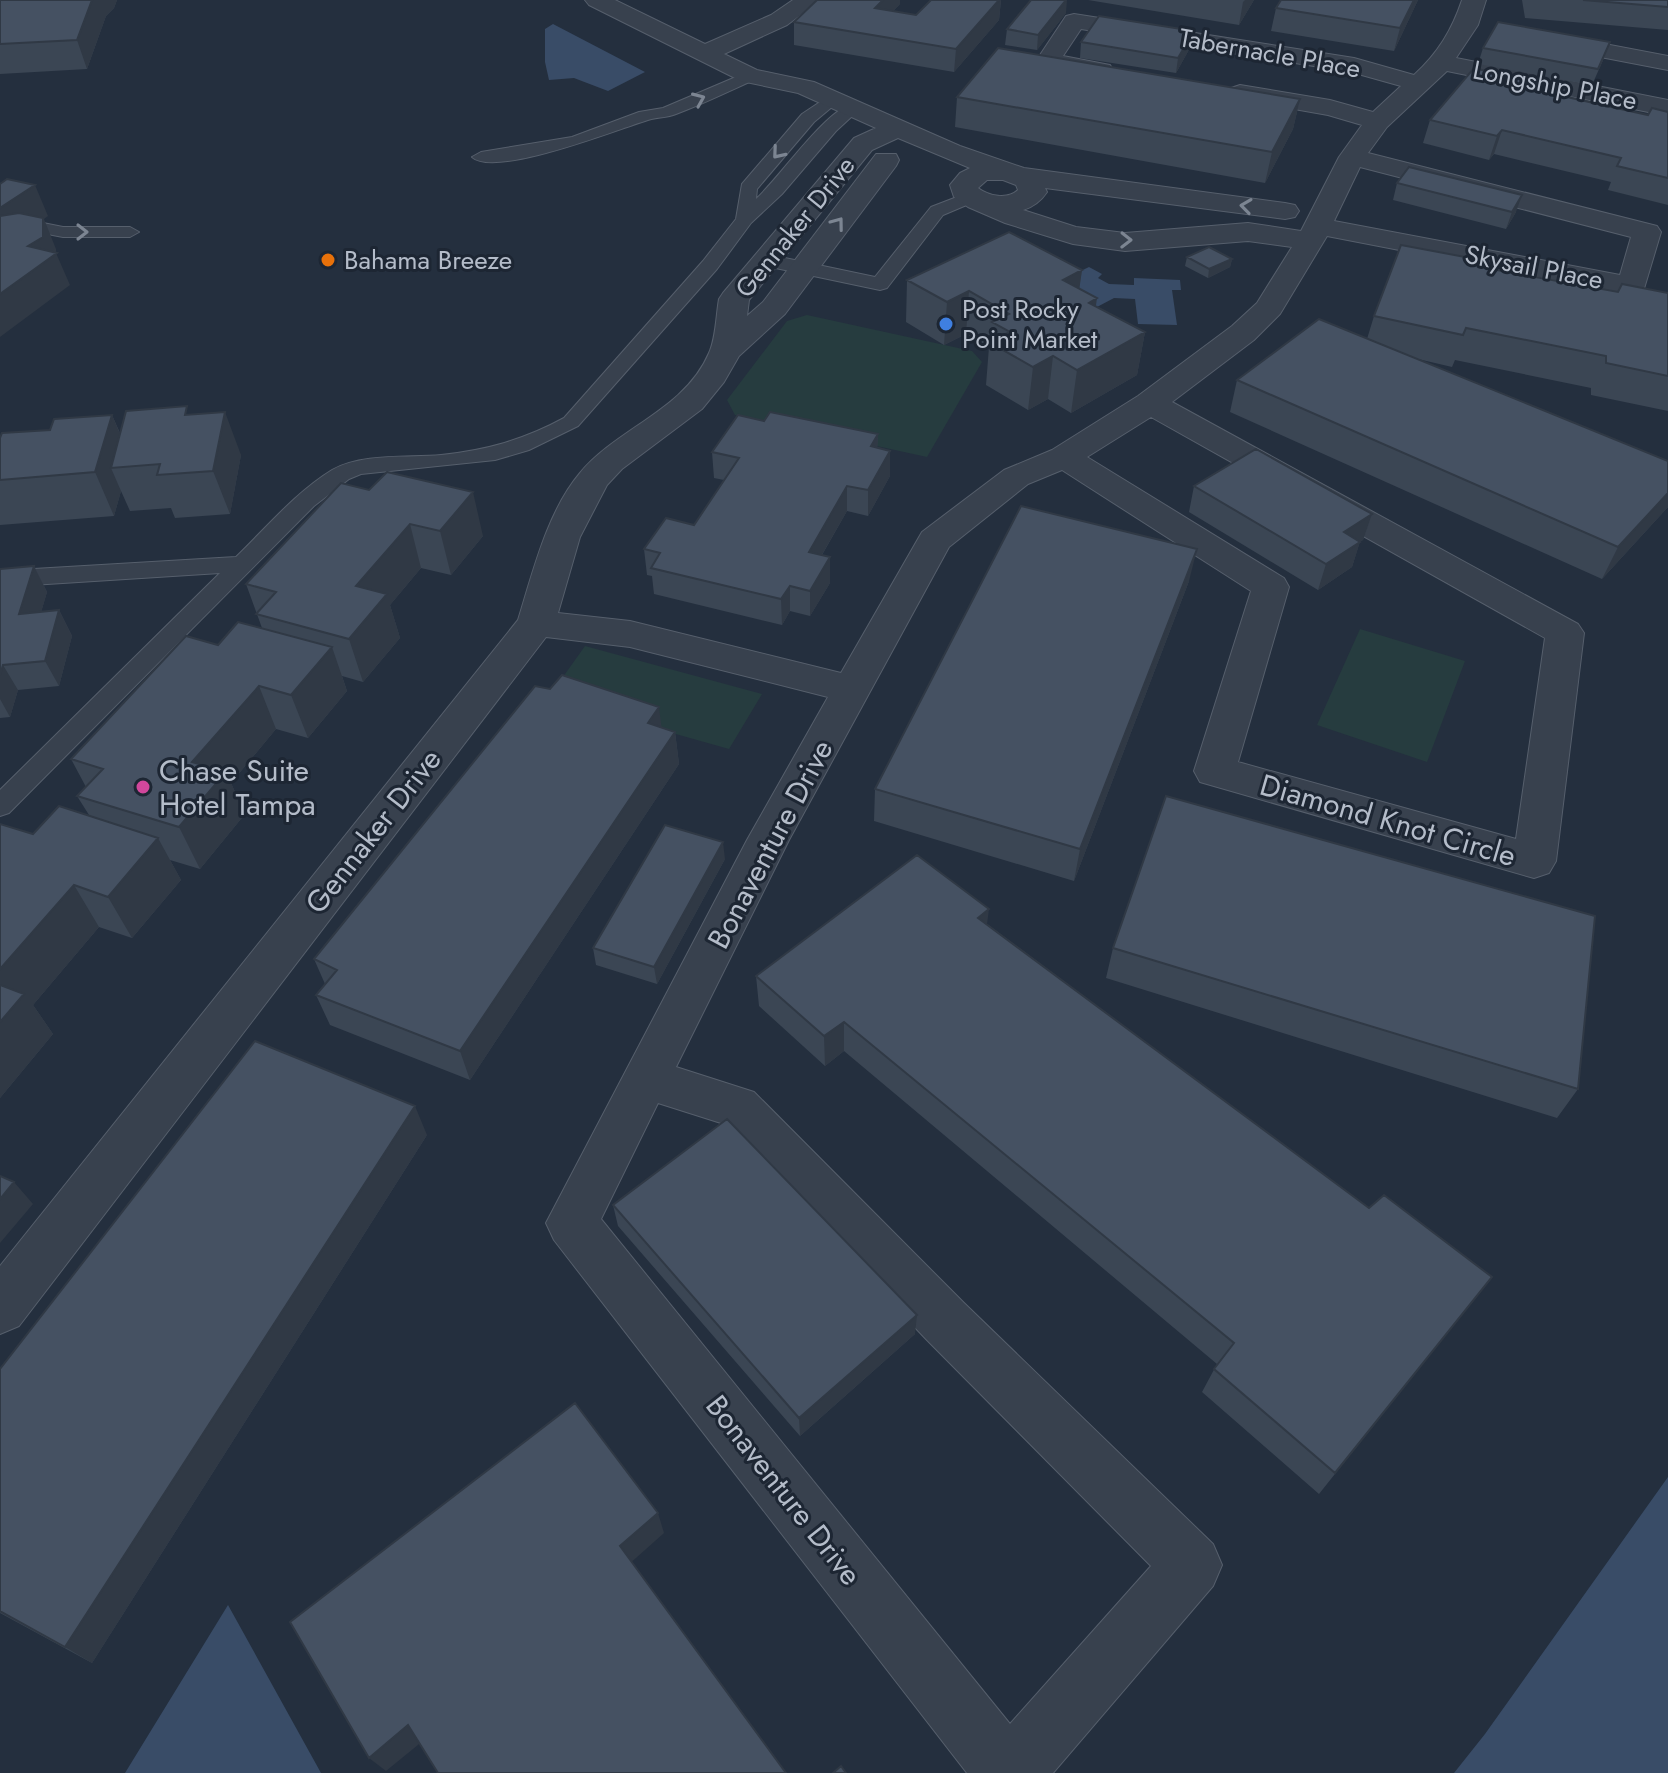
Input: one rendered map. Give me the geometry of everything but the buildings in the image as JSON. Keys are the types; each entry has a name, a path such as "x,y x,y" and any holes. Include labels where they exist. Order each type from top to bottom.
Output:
{"street":[{"path":"597,0 741,71 805,87 1014,174 1033,186 1029,198 1010,205 955,187"},
{"path":"706,53 779,20 808,0"},
{"path":"634,16 657,9"},
{"name":"Bonaventure Drive","path":"1009,1773 572,1223 768,840 935,540 1016,477 1064,457 1150,403 1243,333 1269,308 1317,228 1352,157 1378,121 1429,73 1474,17"},
{"name":"Tabernacle Place","path":"1126,74 1048,61 1074,21 1354,65 1429,73"},
{"name":"Longship Place","path":"1528,36 1668,63"},
{"path":"741,71 775,101 1015,217 1073,235 1125,242 1317,228"},
{"name":"Longship Place","path":"1429,73 1668,108"},
{"name":"Tabernacle Place","path":"1220,90 1330,108 1378,121"},
{"name":"Gennaker Drive","path":"0,1308 536,623 562,537 592,480 610,462 690,402 713,375 726,351 734,299 863,144 903,130"},
{"name":"Gennaker Drive","path":"726,351 774,308 889,156 903,130"},
{"name":"Skysail Place","path":"1317,228 1632,286 1647,232 1352,157"},
{"path":"1014,174 1317,228"},
{"name":"Diamond Knot Circle","path":"1064,457 1271,587 1215,771 1534,861 1565,633 1150,403"},
{"path":"536,623 630,634 853,690"},
{"path":"648,1079 737,1107 945,1321 1192,1565 1009,1773"}],"lane":[{"path":"481,157 526,152 577,141 645,115 667,112 741,71"},
{"path":"0,806 306,501 341,474 358,468 502,454 547,439 571,422 710,265 745,219 776,190 819,122 842,103"},
{"path":"766,260 880,284 955,187"},
{"path":"33,226 63,232 130,232"},
{"path":"0,579 243,564"}],"green space":[{"path":"807,315 972,351 982,362 927,457 735,415 727,400 787,321"},
{"path":"1360,629 1465,661 1427,762 1317,725"},
{"path":"585,646 762,694 729,749 548,698"}],"water":[{"path":"553,24 645,72 608,91 574,78 549,80 545,62 545,29"},
{"path":"1089,267 1102,274 1098,278 1109,284 1134,285 1134,278 1180,280 1181,290 1172,290 1177,325 1138,324 1135,299 1114,298 1097,307 1062,280"},
{"path":"1668,1477 1668,1773 1454,1773 1485,1734"},
{"path":"228,1605 321,1773 125,1773"}],"place":[{"name":"Bahama Breeze","path":"328,260"},
{"name":"Post Rocky Point Market","path":"946,324"},
{"name":"Chase Suite Hotel Tampa","path":"143,787"}]}
